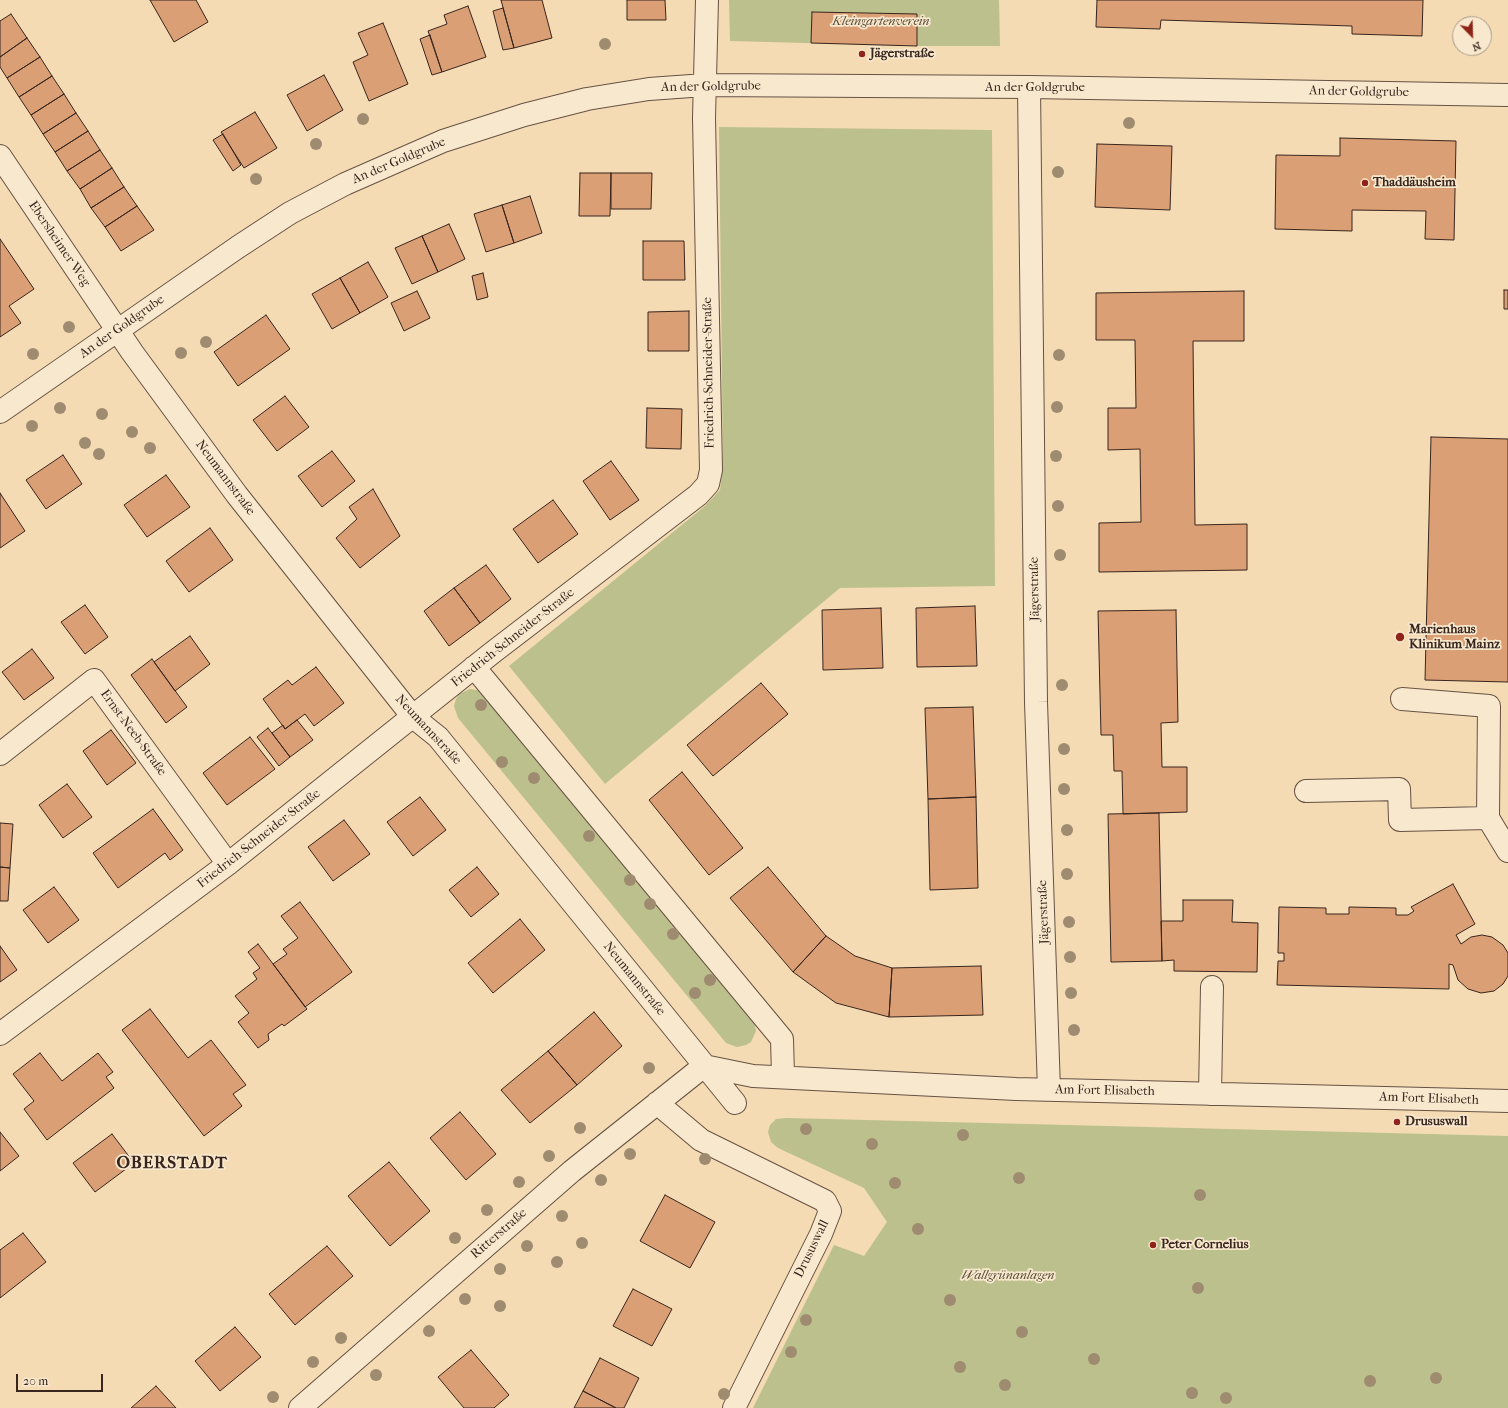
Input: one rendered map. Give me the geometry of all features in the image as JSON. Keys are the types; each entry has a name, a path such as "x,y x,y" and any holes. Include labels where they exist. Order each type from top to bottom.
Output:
{"street":[{"name":"Friedrich-Schneider-Straße","path":"0,1034 228,864 474,667 698,495 708,484 711,470 705,85 707,0"},
{"name":"An der Goldgrube","path":"0,412 290,213 345,184 408,155 443,141 524,115 587,99 649,89 705,85 1029,87 1508,95"},
{"name":"Jägerstraße","path":"1029,87 1036,702 1049,1090"},
{"name":"Ebersheimer Weg","path":"0,156 117,331"},
{"name":"Neumannstraße","path":"117,331 238,495 413,717 438,737 704,1066 735,1102"},
{"path":"474,667 782,1039 783,1076"},
{"name":"Ernst-Neeb-Straße","path":"0,754 94,680 228,864"},
{"path":"1402,698 1489,706 1488,818 1508,851"},
{"path":"1306,791 1399,789 1400,820 1488,818"},
{"path":"1210,1094 1212,987"},
{"name":"Am Fort Elisabeth","path":"704,1066 753,1076 783,1076 1049,1090 1508,1101"},
{"name":"Ritterstraße","path":"300,1408 572,1171 704,1066"},
{"name":"Drususwall","path":"656,1103 701,1140 825,1201 830,1211 821,1234 734,1408"}],"green space":[{"name":"Kleingartenverein","path":"729,0 999,0 1000,46 917,46 730,41"},
{"path":"719,127 992,130 995,586 840,588 605,784 509,666 705,506 720,490 723,465"},
{"path":"470,689 482,691 754,1020 756,1031 751,1042 737,1047 726,1043 458,718 454,706 456,699 459,694"},
{"name":"Wallgrünanlagen","path":"786,1118 1508,1136 1508,1408 753,1408 834,1245 864,1256 887,1222 864,1188 778,1148 771,1142 768,1132 770,1125 776,1119"}],"building":[{"path":"150,0 196,0 208,22 174,42"},
{"path":"501,0 542,0 552,38 514,48"},
{"path":"627,0 665,0 666,20 627,20"},
{"path":"1097,0 1423,0 1422,36 1352,34 1352,26 1161,20 1160,29 1096,27"},
{"path":"468,6 486,57 442,72 428,31 447,24 444,15"},
{"path":"503,8 514,48 503,50 493,11"},
{"path":"812,12 917,14 917,46 811,43"},
{"path":"11,14 27,38 0,57 0,21"},
{"path":"383,23 408,84 369,101 353,62 368,55 358,33"},
{"path":"430,35 442,72 432,75 420,39"},
{"path":"27,38 40,57 7,78 0,67 0,57"},
{"path":"40,57 52,76 19,97 7,78"},
{"path":"324,75 343,110 307,131 287,95"},
{"path":"52,76 64,94 31,115 19,97"},
{"path":"64,94 76,113 43,134 31,115"},
{"path":"255,112 277,148 244,168 221,132"},
{"path":"76,113 88,131 55,152 43,134"},
{"path":"88,131 100,150 67,171 55,152"},
{"path":"223,134 241,165 233,171 213,140"},
{"name":"Thaddäusheim","path":"1340,138 1456,141 1454,240 1425,239 1426,211 1352,210 1352,231 1275,229 1276,155 1340,156"},
{"path":"1097,144 1172,146 1170,210 1095,207"},
{"path":"100,150 112,168 80,189 67,171"},
{"path":"112,168 124,187 91,208 80,189"},
{"path":"580,173 611,173 610,216 579,216"},
{"path":"611,173 652,173 651,209 611,209"},
{"path":"124,187 137,206 105,227 91,208"},
{"path":"530,196 542,233 514,243 502,205"},
{"path":"502,205 514,243 486,252 474,214"},
{"path":"137,206 154,230 121,251 105,227"},
{"path":"449,224 465,259 438,272 422,236"},
{"path":"422,236 438,272 412,284 395,248"},
{"path":"0,239 34,289 9,306 21,323 0,337"},
{"path":"643,241 684,241 685,280 643,280"},
{"path":"368,262 388,297 360,313 340,278"},
{"path":"483,273 488,297 477,300 472,276"},
{"path":"340,278 360,313 332,329 312,294"},
{"path":"1504,290 1508,290 1508,309 1504,309"},
{"path":"417,291 430,318 404,331 391,303"},
{"path":"1244,291 1244,341 1193,341 1195,525 1247,524 1247,570 1099,572 1099,523 1141,522 1140,449 1108,450 1108,408 1136,408 1135,340 1096,340 1096,293"},
{"path":"689,311 689,351 648,351 648,312"},
{"path":"266,315 290,349 238,386 214,352"},
{"path":"285,396 309,427 277,451 253,420"},
{"path":"647,408 682,409 681,449 646,448"},
{"path":"1431,437 1508,439 1508,682 1425,680"},
{"path":"332,451 355,481 322,507 298,476"},
{"path":"63,455 82,484 46,509 26,480"},
{"path":"611,461 639,500 610,520 583,481"},
{"path":"166,475 190,507 147,537 124,505"},
{"path":"373,489 400,536 360,568 336,538 357,519 349,507"},
{"path":"0,493 25,531 0,548"},
{"path":"553,500 578,534 538,563 513,529"},
{"path":"210,528 233,560 189,592 166,561"},
{"path":"486,565 511,599 480,623 454,588"},
{"path":"454,588 480,623 449,646 424,611"},
{"path":"85,605 108,637 85,654 61,622"},
{"path":"975,606 977,666 917,667 916,608"},
{"path":"881,608 883,668 823,670 822,610"},
{"path":"1176,610 1178,722 1161,723 1162,767 1187,767 1187,812 1123,814 1122,771 1114,771 1113,735 1101,735 1098,611"},
{"path":"190,636 210,664 175,691 154,662"},
{"path":"32,649 54,678 24,700 2,672"},
{"path":"152,659 187,707 166,723 131,675"},
{"path":"316,667 344,703 314,726 305,714 285,729 263,699 288,680 292,685"},
{"path":"761,683 788,714 713,776 687,745"},
{"path":"973,707 976,797 928,799 925,708"},
{"path":"297,720 313,740 290,757 272,733 283,725 285,729"},
{"path":"268,728 290,757 279,766 257,737"},
{"path":"111,730 136,763 107,785 83,751"},
{"path":"250,737 275,769 227,805 203,773"},
{"path":"682,772 743,848 709,875 649,800"},
{"path":"67,784 92,817 63,838 39,805"},
{"path":"420,797 446,830 413,856 387,822"},
{"path":"976,797 978,888 930,890 928,799"},
{"path":"153,809 183,850 170,860 165,853 118,888 93,853"},
{"path":"1159,813 1162,961 1111,962 1108,814"},
{"path":"344,820 370,854 333,881 308,847"},
{"path":"0,823 13,824 10,868 0,867"},
{"path":"0,867 10,868 8,901 0,901"},
{"path":"477,867 499,894 471,917 449,890"},
{"path":"768,867 826,936 793,972 730,898"},
{"path":"1453,884 1475,924 1456,935 1461,944 1471,937 1482,935 1492,937 1503,945 1508,953 1508,976 1503,984 1494,991 1481,993 1468,989 1458,980 1453,965 1449,964 1449,989 1277,985 1278,961 1284,961 1284,953 1278,953 1279,907 1326,908 1326,914 1349,914 1349,907 1396,908 1396,915 1408,915 1414,911 1411,907"},
{"path":"54,887 79,920 48,943 23,910"},
{"path":"1183,900 1233,900 1232,922 1258,923 1257,972 1174,971 1174,960 1162,961 1161,921 1183,921"},
{"path":"300,902 352,972 305,1007 273,964 287,954 283,949 298,938 281,916"},
{"path":"520,919 545,950 493,993 468,963"},
{"path":"826,936 855,956 892,968 889,1017 836,1003 793,972"},
{"path":"258,944 307,1009 284,1026 282,1024 268,1034 269,1040 258,1048 238,1022 249,1013 235,996 257,979 253,973 260,968 248,952"},
{"path":"0,946 17,970 0,982"},
{"path":"981,966 983,1015 889,1017 892,968"},
{"path":"150,1009 188,1058 211,1040 246,1085 233,1094 242,1106 204,1136 122,1030"},
{"path":"594,1012 622,1046 577,1085 548,1051"},
{"path":"548,1051 577,1085 530,1123 501,1090"},
{"path":"40,1053 62,1081 98,1053 113,1072 106,1077 114,1088 47,1140 24,1109 34,1101 13,1074"},
{"path":"460,1112 496,1154 466,1180 430,1138"},
{"path":"0,1132 19,1156 0,1171"},
{"path":"112,1134 134,1163 95,1192 73,1163"},
{"path":"389,1162 430,1211 390,1246 348,1196"},
{"path":"665,1195 715,1222 690,1268 640,1241"},
{"path":"23,1233 46,1262 0,1298 0,1250"},
{"path":"327,1246 353,1276 295,1325 269,1294"},
{"path":"633,1289 672,1309 652,1346 613,1326"},
{"path":"235,1327 261,1357 220,1391 195,1361"},
{"path":"471,1350 509,1395 494,1408 464,1408 438,1377"},
{"path":"600,1358 639,1378 624,1408 616,1408 583,1391"},
{"path":"156,1386 176,1408 131,1408"},
{"path":"583,1391 616,1408 574,1408"}],"place":[{"name":"Jägerstraße","path":"862,54"},
{"name":"Thaddäusheim","path":"1365,183"},
{"name":"Marienhaus Klinikum Mainz","path":"1400,637"},
{"name":"Drususwall","path":"1397,1122"},
{"name":"Peter Cornelius","path":"1153,1245"}],"district":[{"name":"OBERSTADT","path":"172,1164"}]}
